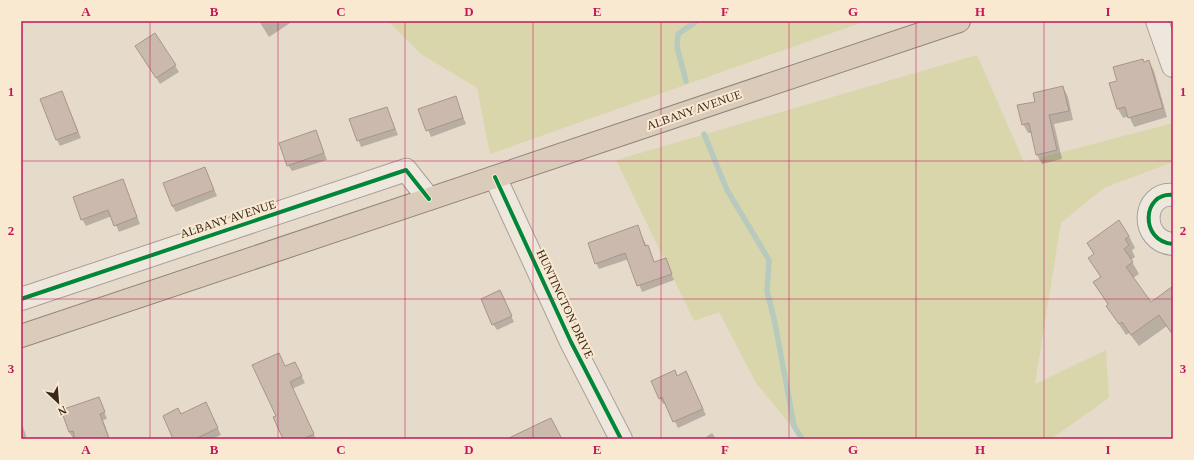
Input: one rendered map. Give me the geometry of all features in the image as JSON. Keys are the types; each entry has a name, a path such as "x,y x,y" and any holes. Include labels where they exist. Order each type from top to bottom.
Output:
{"highway":[{"name":"ALBANY AVENUE","path":"21,336 958,21"}],"street":[{"path":"1157,21 1173,66"},
{"name":"ALBANY AVENUE","path":"21,299 406,170 429,199"},
{"name":"HUNTINGTON DRIVE","path":"495,177 571,342 621,439"},
{"path":"1173,195 1162,197 1155,201 1148,214 1149,226 1153,234 1159,240 1173,244"}],"shaded area":[{"path":"388,21 866,21 490,154 477,88 421,54"},
{"path":"977,55 1024,162 1173,123 1173,162 1104,188 1061,223 1035,384 1106,350 1109,398 1051,439 802,439 756,383 719,312 694,321 616,160"}],"building":[{"path":"155,33 176,65 156,78 135,46"},
{"path":"1143,59 1144,62 1149,60 1163,108 1128,118 1125,107 1117,109 1109,83 1117,81 1113,67"},
{"path":"1063,86 1069,111 1049,115 1057,150 1036,155 1029,123 1022,125 1017,105 1035,102 1033,93"},
{"path":"62,91 78,132 56,140 40,99"},
{"path":"456,96 463,118 426,131 418,109"},
{"path":"387,107 395,129 357,141 349,119"},
{"path":"316,130 324,153 287,166 279,143"},
{"path":"205,167 214,190 172,206 163,183"},
{"path":"123,179 137,217 114,226 108,210 81,220 73,197"},
{"path":"1119,220 1129,236 1125,239 1129,245 1124,249 1133,262 1126,267 1151,302 1173,286 1173,335 1159,315 1131,335 1122,322 1119,324 1106,306 1108,304 1093,282 1101,277 1088,258 1094,254 1087,243"},
{"path":"638,225 645,246 648,245 654,262 666,258 672,274 637,286 625,253 595,264 588,243"},
{"path":"500,290 512,316 492,325 481,299"},
{"path":"279,353 285,366 295,362 302,376 290,382 314,434 303,439 283,439 273,417 276,416 252,365"},
{"path":"675,370 677,376 686,371 703,409 673,422 662,397 659,399 651,381"},
{"path":"99,397 105,412 100,414 109,439 75,439 73,431 69,432 61,410"},
{"path":"206,402 218,428 195,439 173,439 163,416 178,408 181,414"},
{"path":"551,418 562,439 507,439 540,423"}],"waterway":[{"path":"686,81 677,47 678,34 697,21"},
{"path":"704,134 727,190 769,260 767,291 775,323 794,426 802,439"}],"cycle path":[{"path":"21,299 406,170 429,199"},
{"path":"495,177 571,342 621,439"},
{"path":"1173,195 1163,196 1155,201 1150,208 1149,217 1150,226 1154,235 1162,241 1173,244"}]}
